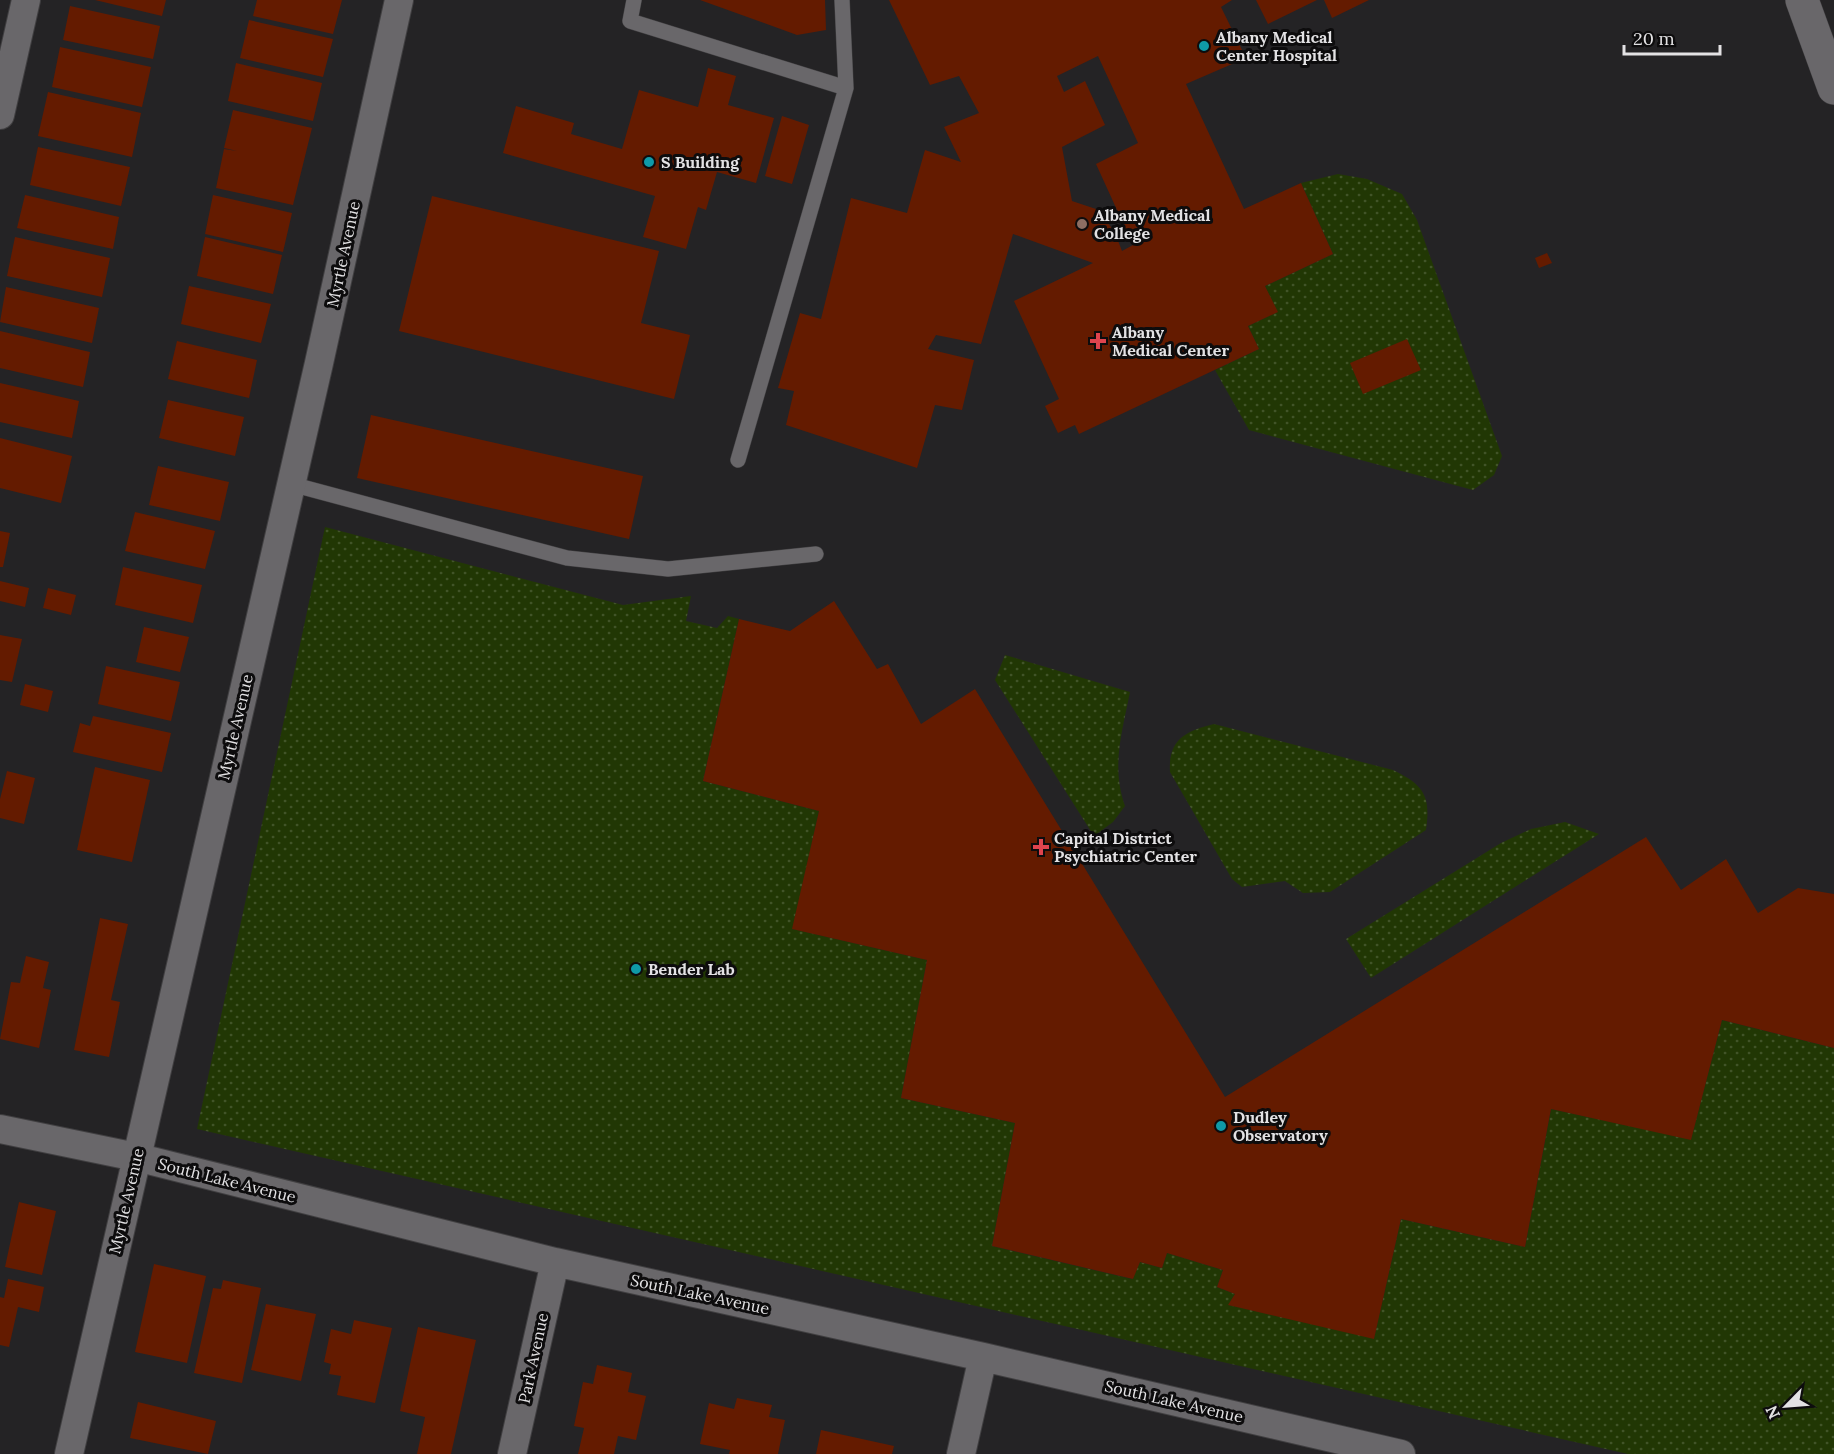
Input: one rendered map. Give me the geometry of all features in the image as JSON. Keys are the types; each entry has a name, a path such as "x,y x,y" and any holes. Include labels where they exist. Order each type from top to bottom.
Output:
{"street":[{"path":"0,115 26,0"},
{"name":"Myrtle Avenue","path":"69,1454 291,484 399,0"},
{"path":"1802,0 1834,88"},
{"name":"South Lake Avenue","path":"0,1129 136,1157 555,1263 983,1357 1401,1454"},
{"name":"Park Avenue","path":"512,1454 555,1263"},
{"path":"961,1454 983,1357"}],"lane":[{"path":"634,0 630,21 846,88"},
{"path":"738,460 846,88 842,0"},
{"path":"291,484 567,558 668,569 816,554"}],"green space":[{"path":"1338,174 1367,179 1402,194 1417,220 1502,456 1494,475 1473,490 1249,430 1215,370 1259,349 1248,326 1277,312 1265,286 1333,254 1301,183"},
{"path":"325,527 623,605 691,596 686,621 717,628 728,616 739,619 703,781 819,811 793,929 927,960 901,1098 1015,1123 992,1246 1132,1279 1140,1262 1162,1268 1167,1253 1223,1270 1217,1287 1235,1294 1229,1305 1374,1338 1401,1219 1525,1247 1551,1109 1691,1139 1722,1020 1834,1048 1834,1454 1628,1454 197,1129"},
{"path":"1005,655 1130,692 1118,763 1125,806 1113,822 1094,836 995,680"},
{"path":"1214,724 1393,770 1404,775 1418,787 1426,800 1426,830 1330,892 1303,893 1285,881 1242,887 1232,879 1170,772 1172,752 1181,738 1195,730"},
{"path":"1565,822 1599,834 1371,978 1346,939 1501,843 1531,829"}],"building":[{"path":"95,0 166,0 162,16"},
{"path":"257,0 342,0 333,34 253,16"},
{"path":"700,0 825,0 826,30 797,35"},
{"name":"Albany Medical College","path":"889,0 1232,0 1221,7 1246,58 1186,84 1244,209 1301,183 1333,254 1265,286 1278,312 1248,326 1259,349 1079,434 1075,425 1058,433 1045,406 1059,399 1014,301 1093,263 1013,234 981,344 936,335 928,349 974,360 962,410 935,405 917,468 786,425 794,391 778,388 800,313 821,319 851,198 907,213 925,150 961,162 944,127 979,113 959,76 930,85","holes":["1098,56 1138,143 1096,164 1133,245 1122,251 1115,233 1099,210 1072,201 1062,147 1105,125 1085,81 1064,92 1057,76"]},
{"name":"Albany Medical Center Hospital","path":"1256,0 1317,0 1268,24"},
{"name":"Albany Medical Center Hospital","path":"1324,0 1369,0 1332,18"},
{"path":"70,6 160,26 153,59 63,40"},
{"path":"249,20 333,39 323,77 240,58"},
{"path":"60,47 151,67 142,107 52,87"},
{"path":"236,63 322,83 313,121 228,101"},
{"name":"S Building","path":"708,68 736,76 728,105 774,118 756,183 717,172 706,210 698,207 686,249 643,237 655,196 503,153 516,106 574,123 571,134 622,149 639,90 698,107"},
{"path":"48,92 141,113 132,157 38,136"},
{"path":"233,110 312,128 293,205 216,188 224,149 237,151 224,148"},
{"path":"782,116 809,125 792,184 765,176"},
{"path":"38,147 130,167 121,206 30,185"},
{"path":"25,195 119,217 113,249 17,228"},
{"path":"213,195 292,213 283,252 205,234"},
{"path":"432,196 659,251 641,323 690,335 674,399 399,331"},
{"path":"15,237 110,258 102,297 7,276"},
{"path":"205,237 282,255 273,294 197,276"},
{"path":"1547,253 1552,263 1539,268 1535,258"},
{"path":"189,286 271,304 261,343 181,324"},
{"path":"6,287 99,308 92,343 0,322"},
{"path":"0,331 90,352 83,387 0,368"},
{"path":"1407,339 1421,370 1363,394 1350,363"},
{"path":"177,341 257,360 249,398 168,379"},
{"path":"0,383 79,401 72,438 0,422"},
{"path":"168,400 244,417 235,456 159,438"},
{"path":"371,415 643,476 629,539 357,478"},
{"path":"0,438 72,456 61,503 0,488"},
{"path":"158,466 229,482 220,521 149,505"},
{"path":"135,512 215,531 205,569 125,551"},
{"path":"0,531 10,533 3,567 0,567"},
{"path":"123,567 202,585 193,623 115,605"},
{"path":"0,581 29,588 25,607 0,601"},
{"path":"48,588 76,595 71,615 43,608"},
{"name":"Capital District Psychiatric Center","path":"834,601 877,669 888,664 921,724 975,689 1225,1097 1646,837 1681,890 1726,859 1758,913 1798,888 1834,894 1834,1048 1722,1020 1691,1140 1551,1109 1525,1247 1401,1219 1374,1339 1228,1305 1235,1294 1217,1287 1223,1270 1167,1253 1162,1268 1140,1262 1133,1279 992,1246 1015,1123 901,1098 927,960 792,929 819,811 703,781 739,619 790,631"},
{"path":"144,627 189,637 180,672 136,662"},
{"path":"0,635 22,639 12,682 0,680"},
{"path":"106,666 180,682 171,721 98,704"},
{"path":"25,684 53,691 48,712 20,705"},
{"path":"93,716 171,733 162,772 73,752 80,723 90,726"},
{"path":"95,767 150,780 132,862 77,850"},
{"path":"7,771 35,778 24,824 0,818 0,799"},
{"path":"100,918 128,924 111,1000 120,1002 109,1057 74,1050"},
{"path":"26,956 49,962 43,988 51,990 39,1048 0,1039 11,982 20,983"},
{"path":"19,1202 56,1211 42,1275 5,1267"},
{"path":"154,1264 206,1276 187,1363 135,1352"},
{"path":"8,1279 44,1287 39,1312 18,1307 9,1347 0,1345 0,1297 4,1298"},
{"path":"223,1280 261,1288 242,1383 194,1373 213,1288 221,1289"},
{"path":"266,1304 316,1314 301,1381 251,1370"},
{"path":"354,1320 392,1328 375,1403 337,1395 341,1376 329,1374 331,1364 324,1362 331,1329 351,1334"},
{"path":"418,1327 476,1340 451,1454 417,1454 425,1417 400,1411"},
{"path":"597,1365 632,1373 628,1392 646,1396 636,1440 618,1436 614,1454 578,1454 584,1428 574,1426 583,1382 593,1384"},
{"path":"737,1398 772,1405 769,1417 785,1420 778,1454 729,1454 730,1450 700,1444 709,1403 734,1409"},
{"path":"138,1402 216,1421 208,1454 130,1438"},
{"path":"821,1430 894,1446 892,1454 816,1454"}],"place":[{"name":"Albany Medical Center Hospital","path":"1204,46"},
{"name":"S Building","path":"649,162"},
{"name":"Albany Medical College","path":"1082,224"},
{"name":"Albany Medical Center","path":"1098,341"},
{"name":"Capital District Psychiatric Center","path":"1041,847"},
{"name":"Bender Lab","path":"636,969"},
{"name":"Dudley Observatory","path":"1221,1126"}]}
